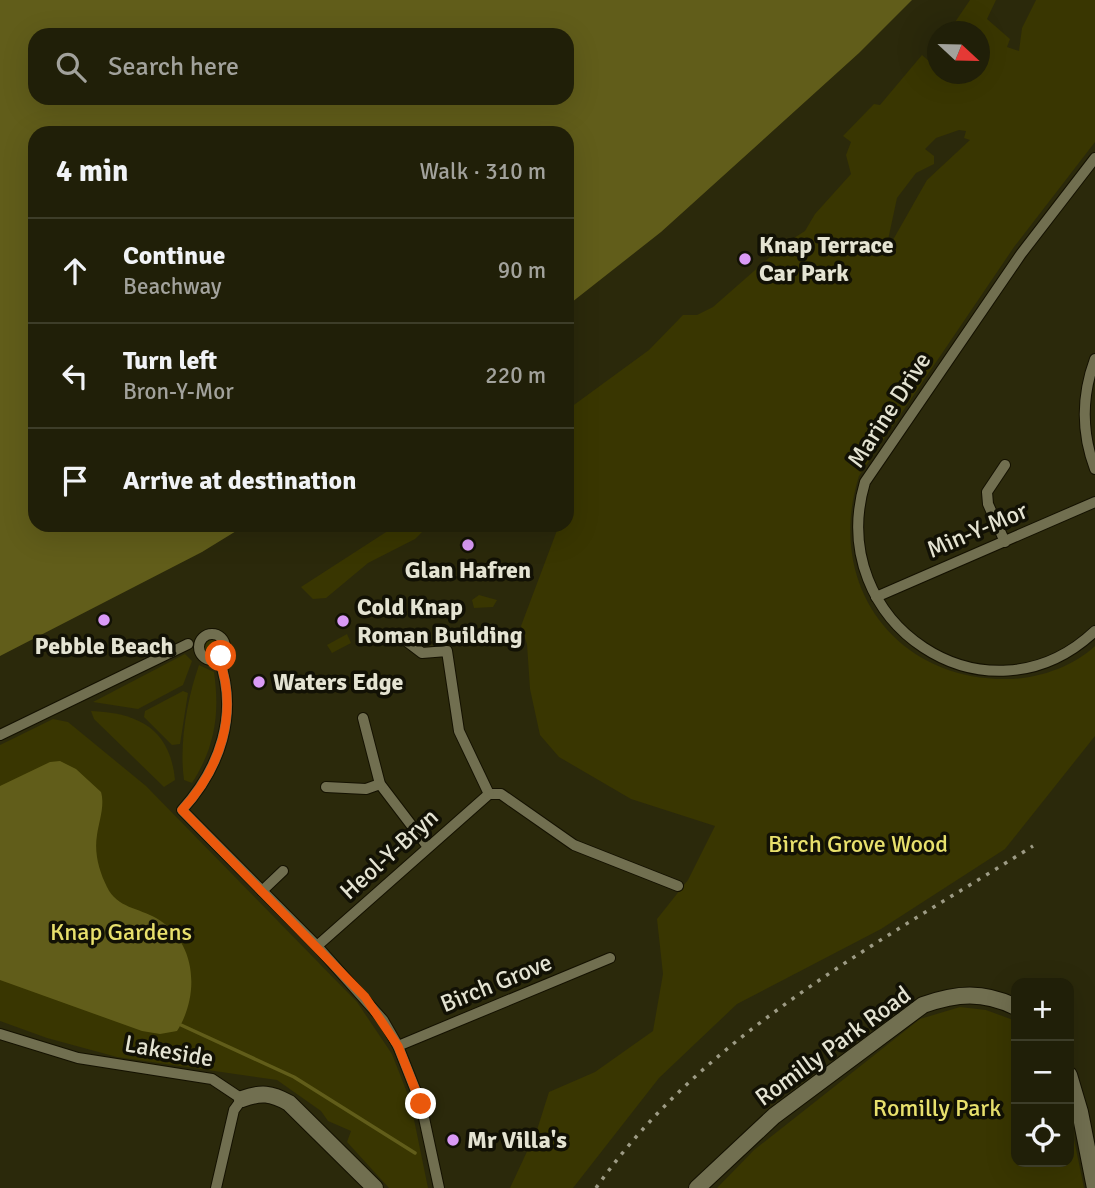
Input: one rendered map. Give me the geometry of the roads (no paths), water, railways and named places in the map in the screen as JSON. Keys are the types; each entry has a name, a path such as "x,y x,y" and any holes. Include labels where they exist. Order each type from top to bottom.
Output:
{"street":[{"name":"Marine Drive","path":"1095,158 1021,254 865,482 858,506 857,530 862,566 876,597 891,620 909,638 955,663 986,669 1039,665 1066,655 1095,631"},
{"path":"1095,359 1084,391 1083,425 1095,469"},
{"path":"1005,465 987,492 1005,542"},
{"name":"Min-Y-Mor","path":"876,597 1095,502"},
{"path":"397,634 422,653 447,651 459,731 489,794 501,794 574,845 678,886"},
{"path":"0,735 188,644"},
{"path":"219,659 227,705 223,738 206,780 182,810 365,997 398,1046 421,1104 439,1188"},
{"path":"363,718 380,784 428,847"},
{"path":"326,787 366,789 380,784"},
{"name":"Heol-Y-Bryn","path":"317,946 489,794"},
{"path":"262,891 283,871"},
{"name":"Birch Grove","path":"398,1046 610,958"},
{"name":"Romilly Park Road","path":"697,1188 774,1116 923,1005 950,996 980,994 1011,1005"},
{"name":"Lakeside","path":"0,1034 78,1058 212,1079 242,1100"},
{"path":"1074,1092 1095,1188"},
{"path":"216,1188 233,1110 242,1100 256,1094 272,1093 289,1102 375,1188"}],"waterway":[{"path":"181,1025 294,1077 415,1153"}],"railway":[{"path":"596,1188 639,1133 688,1083 741,1038 796,996 855,957 1033,846"}],"place":[{"name":"Knap Terrace Car Park","path":"745,259"},
{"name":"Glan Hafren","path":"468,545"},
{"name":"Pebble Beach","path":"104,620"},
{"name":"Cold Knap Roman Building","path":"343,621"},
{"name":"Waters Edge","path":"259,682"},
{"name":"Mr Villa's","path":"453,1140"}],"park label":[{"name":"Birch Grove Wood","path":"858,844"},
{"name":"Knap Gardens","path":"121,932"},
{"name":"Romilly Park","path":"937,1108"}]}
